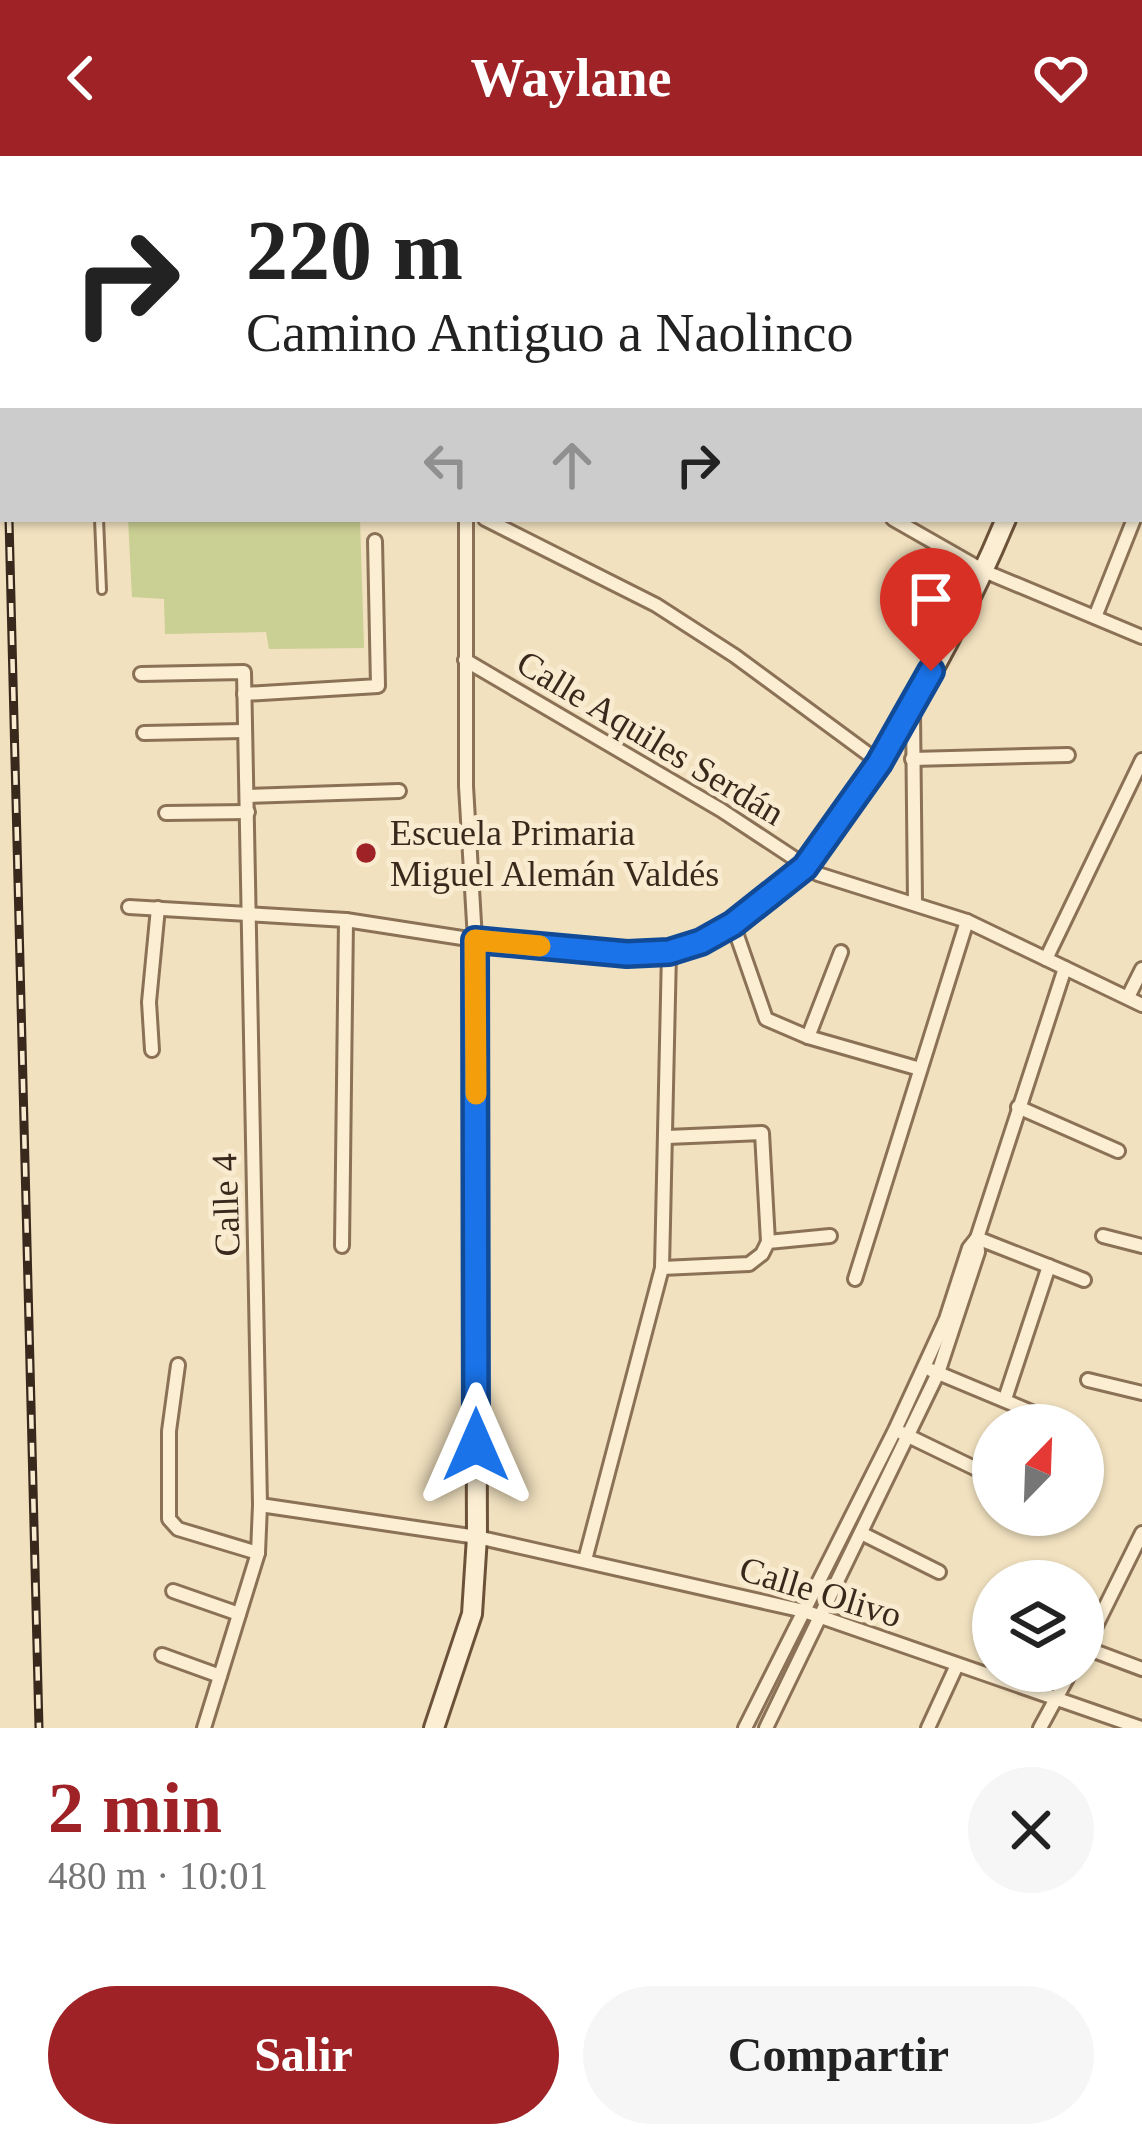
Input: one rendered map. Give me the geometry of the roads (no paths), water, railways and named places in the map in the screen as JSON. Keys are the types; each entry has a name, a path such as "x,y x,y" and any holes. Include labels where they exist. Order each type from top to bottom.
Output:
{"main road":[{"path":"434,1728 472,1614 477,1537 475,940 627,954 669,952 701,942 733,924 805,867 879,763 984,572 1005,522"}],"street":[{"path":"129,907 346,920 475,940 466,786 466,522"},
{"path":"491,522 656,605 735,656 879,763"},
{"path":"898,522 984,572 1142,637"},
{"path":"1095,617 1133,522"},
{"path":"244,694 378,686 375,541"},
{"name":"Calle Aquiles Serdán","path":"465,660 721,810 805,867 967,921 1142,1005"},
{"name":"Calle 4","path":"141,674 244,672 260,1505 257,1553 204,1728"},
{"path":"913,704 915,902"},
{"path":"144,733 244,731"},
{"path":"912,759 1068,755"},
{"path":"1046,959 1142,760"},
{"path":"247,796 399,791"},
{"path":"166,814 248,812"},
{"path":"152,1050 149,1002 158,908"},
{"path":"342,1246 346,920"},
{"path":"855,1280 967,921"},
{"path":"733,924 762,1013 772,1023 920,1069"},
{"path":"585,1560 662,1268 669,952"},
{"path":"808,1037 841,952"},
{"path":"745,1728 861,1533 909,1436 1065,968"},
{"path":"1128,997 1142,969"},
{"path":"1018,1107 1118,1151"},
{"path":"662,1268 749,1264 768,1242 762,1133 668,1136"},
{"path":"1103,1235 1142,1246"},
{"path":"768,1242 830,1236"},
{"path":"976,1238 1084,1280"},
{"path":"1005,1399 1049,1266"},
{"path":"178,1365 169,1430 169,1519 178,1528 257,1553"},
{"path":"931,1370 1016,1404"},
{"path":"766,1728 896,1430 931,1370"},
{"path":"1088,1381 1142,1394"},
{"path":"896,1430 972,1467"},
{"name":"Calle Olivo","path":"260,1505 477,1537 812,1614 1141,1728"},
{"path":"861,1533 939,1572"},
{"path":"1104,1610 1142,1533"},
{"path":"173,1591 239,1613"},
{"path":"162,1655 220,1676"},
{"path":"1104,1657 1142,1669"},
{"path":"928,1728 957,1665"},
{"path":"1040,1728 1058,1692"}],"lane":[{"path":"99,522 103,590"}],"railway":[{"path":"9,522 39,1728"}],"place":[{"name":"Escuela Primaria Miguel Alemán Valdés","path":"366,853"}]}
